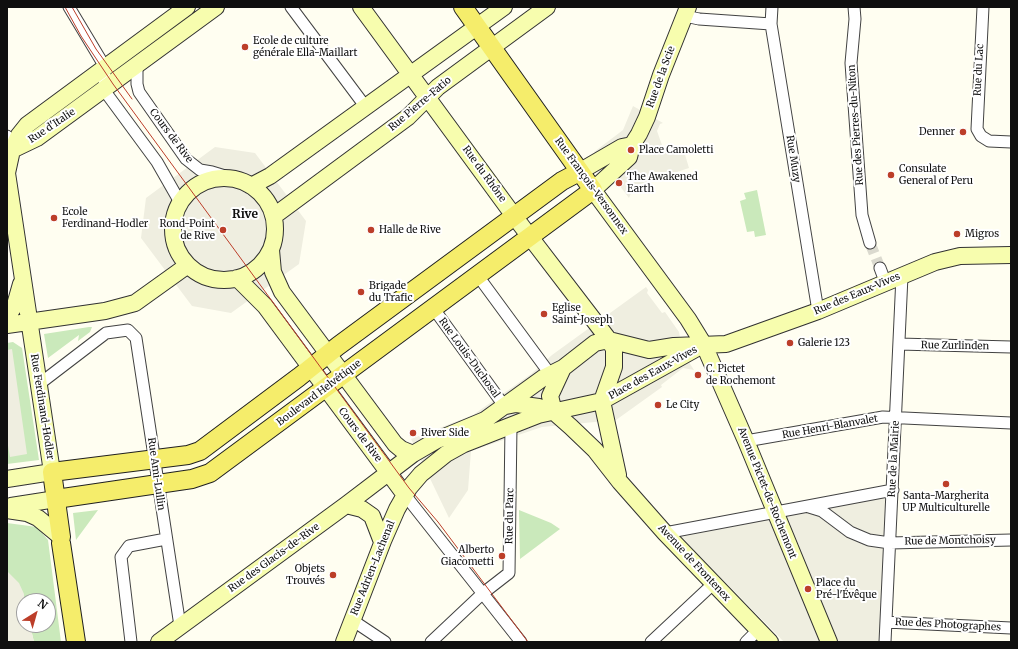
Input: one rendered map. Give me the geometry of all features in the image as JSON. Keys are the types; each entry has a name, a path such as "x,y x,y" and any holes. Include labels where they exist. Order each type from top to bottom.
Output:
{"main road":[{"name":"Rue François-Versonnex","path":"463,7 593,190"},
{"path":"52,472 154,458 188,455 200,451 514,216 562,181 579,172"},
{"name":"Boulevard Helvétique","path":"56,499 192,479 210,473 326,389 593,190"},
{"name":"Rue Ferdinand-Hodler","path":"52,472 76,642"}],"street":[{"path":"69,7 105,67 104,90 157,162 181,204"},
{"name":"Rue d'Italie","path":"9,143 19,135 27,125 187,7"},
{"name":"Rue d'Italie","path":"9,143 37,138 216,7"},
{"path":"291,7 365,106"},
{"name":"Rue du Rhône","path":"362,7 514,216 596,324"},
{"path":"251,186 270,176 504,7"},
{"name":"Rue Pierre-Fatio","path":"274,216 408,117 428,96 547,7"},
{"name":"Rue Muzy","path":"772,7 771,24 818,311"},
{"name":"Rue des Pierres-du-Niton","path":"854,7 855,19 851,63 862,215 870,243"},
{"name":"Rue du Lac","path":"983,7 977,125 978,132 989,141 1011,142"},
{"path":"686,12 699,19 771,24"},
{"name":"Rue de la Scie","path":"632,145 640,134 647,117 661,75 686,12"},
{"name":"Cours de Rive","path":"138,65 137,84 139,92 186,159 200,170 219,173 235,179"},
{"name":"Rue Ferdinand-Hodler","path":"9,143 7,173 52,472"},
{"path":"579,172 622,147 632,145 629,157 593,190"},
{"path":"271,250 266,258 255,268 237,278 226,280 212,279 199,274 188,265 178,251 173,232 175,216 181,204 192,191 203,184 216,179 235,179 251,186 267,201 274,216 274,234 271,250 273,272 282,292 395,444 401,449 413,454"},
{"name":"Rue François-Versonnex","path":"593,190 688,319 704,345"},
{"name":"Rue des Eaux-Vives","path":"704,345 726,344 818,311 947,258 960,256 1011,255"},
{"path":"7,325 105,311 135,303 188,265"},
{"path":"880,268 886,284"},
{"path":"478,276 556,371"},
{"name":"Rue de la Mairie","path":"885,642 902,276"},
{"path":"7,316 15,305 22,278"},
{"name":"Cours de Rive","path":"237,278 257,297 388,474 521,642"},
{"name":"Rue Louis-Duchosal","path":"434,309 505,407"},
{"name":"Place des Eaux-Vives","path":"596,324 602,342 614,349 614,367 602,401"},
{"name":"Rue Ami-Lullin","path":"38,385 106,333 123,329 128,330 136,338 157,484 180,626"},
{"path":"388,474 413,454 437,440 486,420 556,371 602,342"},
{"name":"Place des Eaux-Vives","path":"602,342 649,350 704,345"},
{"name":"Rue Zurlinden","path":"899,344 1011,347"},
{"name":"Place des Eaux-Vives","path":"405,495 416,479 446,454 464,444 538,415 602,401 704,345"},
{"name":"Avenue Pictet-de-Rochemont","path":"704,345 746,441 829,642"},
{"path":"554,412 550,396 556,371"},
{"name":"Avenue de Frontenex","path":"602,401 613,458 620,482"},
{"path":"505,407 516,404 528,404 554,412"},
{"name":"Avenue de Frontenex","path":"554,412 595,450 620,482 665,533 770,642"},
{"name":"Rue Henri-Blanvalet","path":"746,441 896,417 1011,423"},
{"name":"Rue du Parc","path":"482,594 509,573 511,426"},
{"path":"7,479 52,472"},
{"name":"Rue des Glacis-de-Rive","path":"163,641 180,626 388,474"},
{"path":"665,533 893,490"},
{"name":"Rue Adrien-Lachenal","path":"344,642 382,542 405,495"},
{"name":"Boulevard Helvétique","path":"7,506 56,499"},
{"path":"346,505 362,509 372,516 382,542"},
{"path":"808,506 822,511 857,535 869,540 890,543"},
{"path":"7,510 27,513 38,518 61,540"},
{"path":"132,642 121,558 129,546 166,539"},
{"name":"Rue de Montchoisy","path":"890,543 1011,540"},
{"path":"651,642 713,584"},
{"path":"431,642 482,594"},
{"path":"352,620 385,642"},
{"name":"Rue des Photographes","path":"886,622 1011,628"},
{"path":"746,642 758,630"}],"green space":[{"path":"757,190 766,235 755,237 754,231 747,232 740,201 746,199 744,193"},
{"path":"92,327 90,332 78,341 79,335 48,358 44,334"},
{"path":"13,342 22,348 39,460 7,464 7,343"},
{"path":"98,510 76,540 73,513"},
{"path":"519,510 551,523 560,529 520,559"},
{"path":"7,523 37,527 48,540 55,593 16,593 16,608 7,616"},
{"path":"56,603 61,642 34,642 32,633 56,633"}],"shaded area":[{"name":"Place Camoletti","path":"633,106 663,123 660,124 657,131 663,148 670,152 683,148 689,168 634,186 629,198 594,152 623,130"},
{"name":"Rond-Point de Rive","path":"215,147 255,153 306,221 299,264 231,313 192,306 141,238 146,198"},
{"path":"646,287 648,290 647,293 662,313 665,312 679,332 680,337 675,340 694,370 683,368 661,385 662,387 616,420 542,427 471,451 468,490 449,518 411,439 473,415 531,374 552,355"},
{"path":"12,349 27,454 10,457 7,440 7,350"},
{"name":"Place du Pré-l'Évêque","path":"887,496 880,642 784,642 681,537"},
{"path":"7,571 19,583 24,593 16,593 16,633 32,633 34,642 7,642"}],"tunnel":[{"path":"870,243 880,268"}],"tram line":[{"path":"65,7 81,36 113,84 409,488 438,522 528,642"},
{"path":"72,7 96,49 132,99"}],"place":[{"name":"Ecole de culture générale Ella-Maillart","path":"245,47"},
{"name":"Denner","path":"963,132"},
{"name":"Place Camoletti","path":"631,150"},
{"name":"Consulate General of Peru","path":"891,175"},
{"name":"The Awakened Earth","path":"619,183"},
{"name":"Ecole Ferdinand-Hodler","path":"54,218"},
{"name":"Rond-Point de Rive","path":"223,230"},
{"name":"Halle de Rive","path":"371,230"},
{"name":"Migros","path":"957,234"},
{"name":"Brigade du Trafic","path":"361,292"},
{"name":"Eglise Saint-Joseph","path":"544,314"},
{"name":"Galerie 123","path":"790,343"},
{"name":"C. Pictet de Rochemont","path":"698,375"},
{"name":"Le City","path":"658,405"},
{"name":"River Side","path":"413,433"},
{"name":"Santa-Margherita UP Multiculturelle","path":"946,484"},
{"name":"Alberto Giacometti","path":"502,556"},
{"name":"Objets Trouvés","path":"333,575"},
{"name":"Place du Pré-l'Évêque","path":"808,589"}],"district":[{"name":"Rive","path":"245,215"}]}
